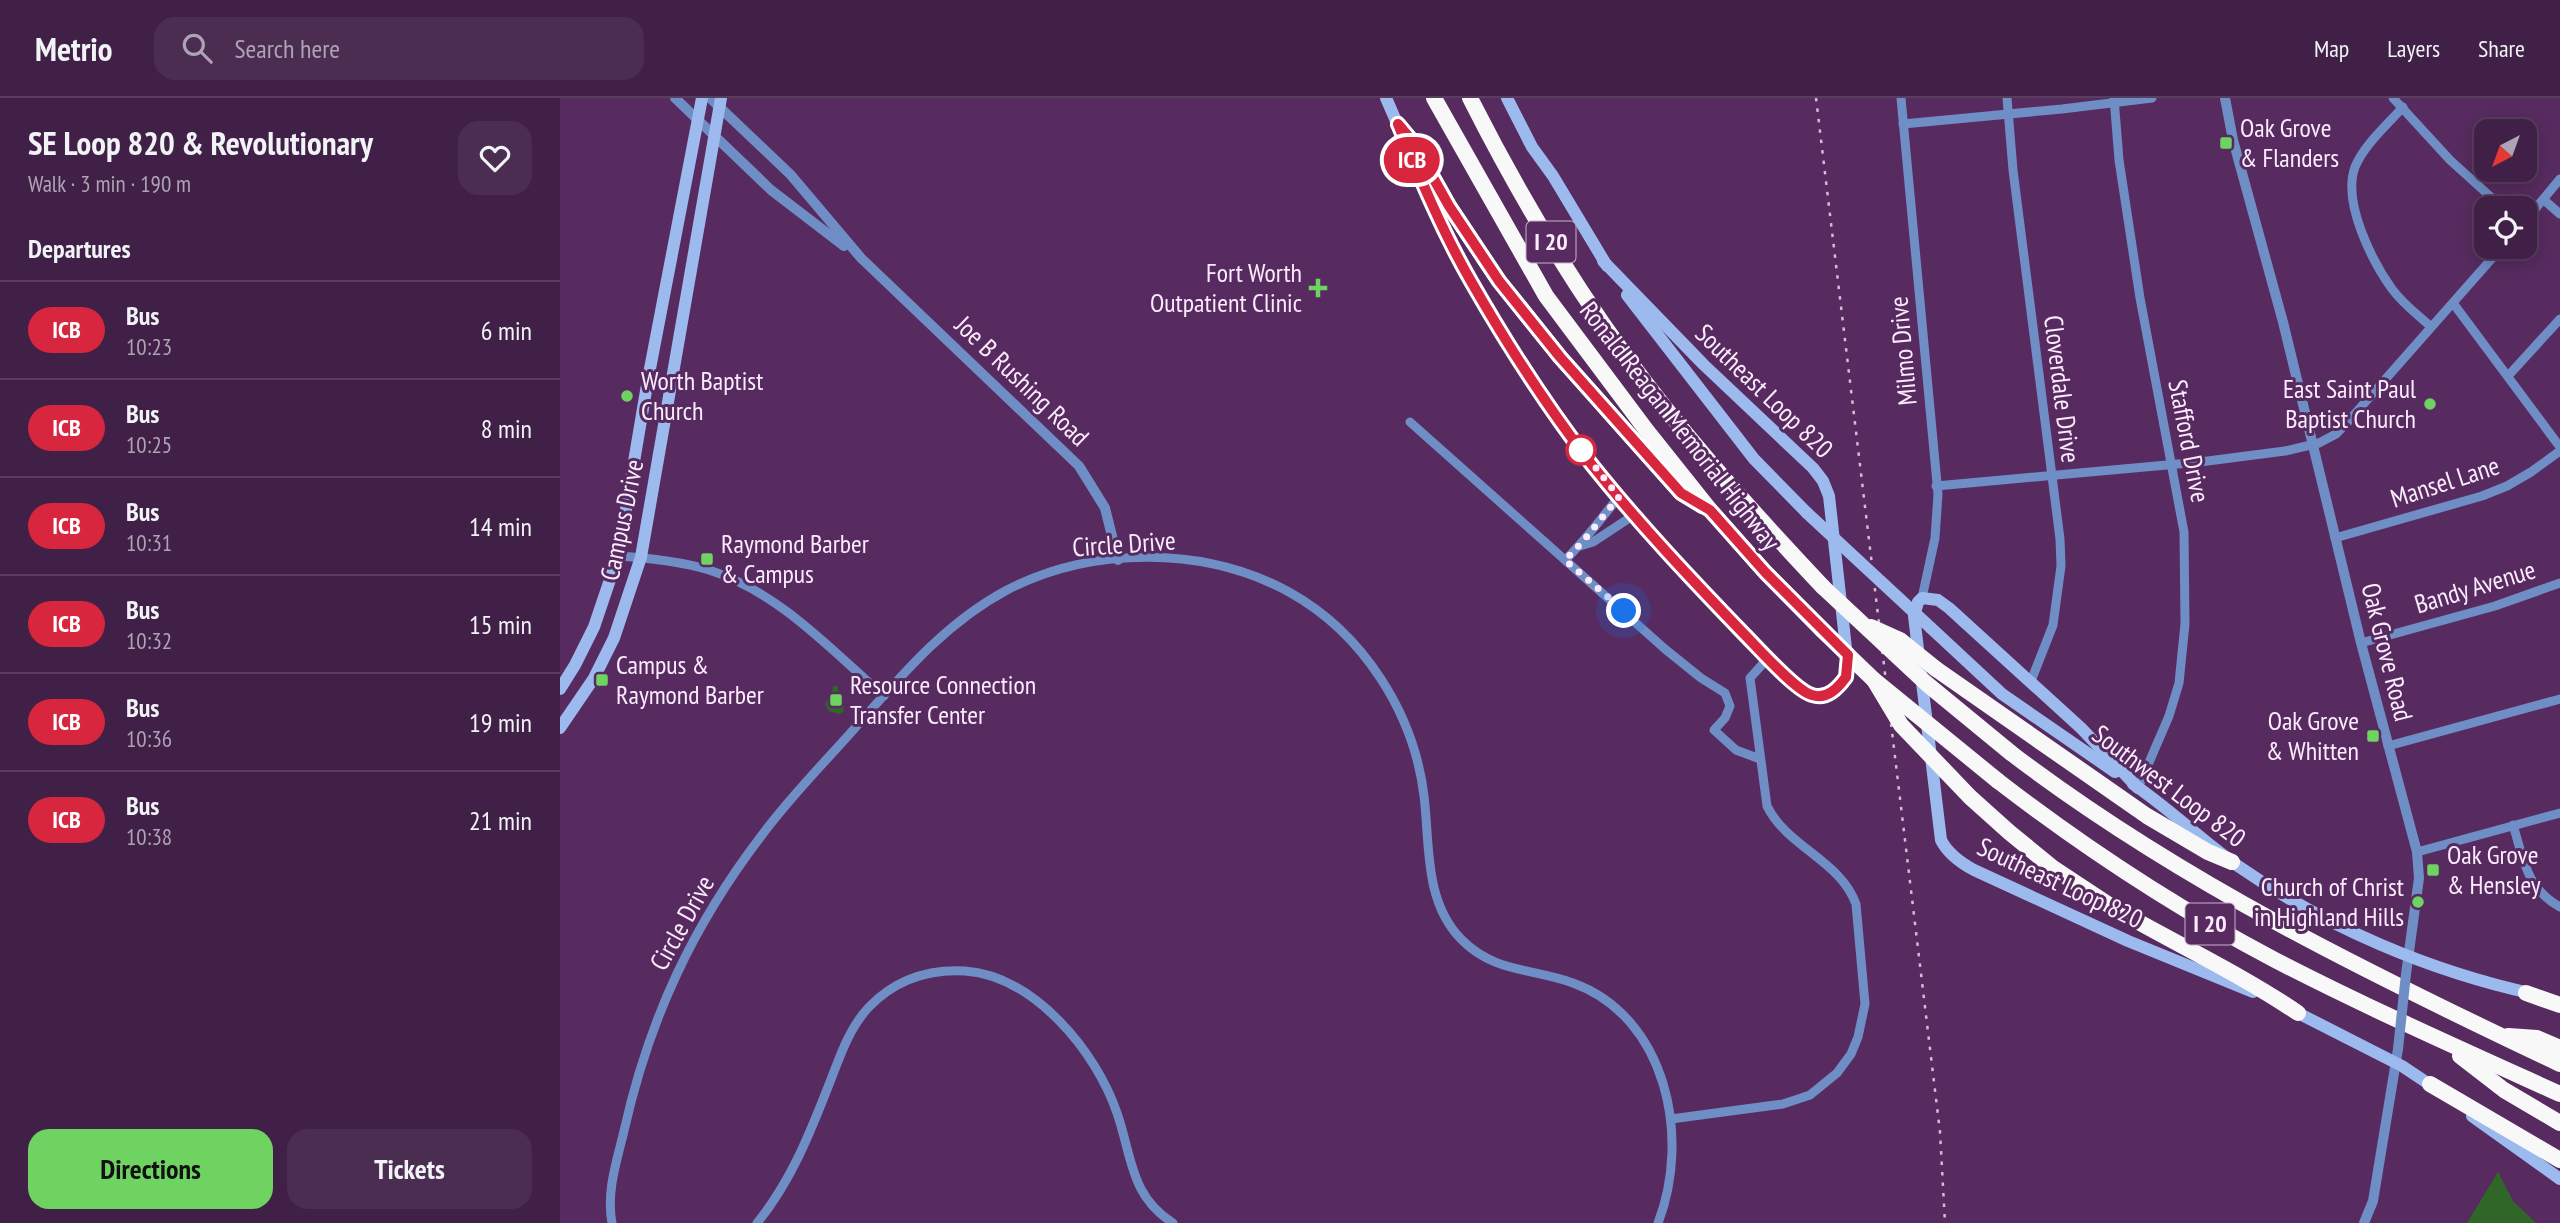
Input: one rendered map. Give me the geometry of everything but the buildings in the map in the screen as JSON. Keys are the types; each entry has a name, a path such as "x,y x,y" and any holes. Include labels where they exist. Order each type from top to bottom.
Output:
{"highway":[{"name":"Ronald Reagan Memorial Highway","path":"1434,98 1546,296 1647,431 1710,510 1765,572 1874,680 1998,781 2085,845 2202,919 2276,960 2560,1094"},
{"name":"Ronald Reagan Memorial Highway","path":"1470,98 1503,162 1564,264 1643,380 1717,471 1823,587 1927,684 2011,752 2112,826 2218,890 2311,941 2560,1064"},
{"path":"1398,124 1413,142 1472,242 1528,319 1681,493 1710,510"},
{"path":"1858,622 1900,640 1937,669 2147,816 2208,852 2232,862"},
{"path":"1874,680 1901,725 1970,797 2053,867 2112,907 2258,986 2298,1013"},
{"path":"2526,993 2560,1003"},
{"path":"2498,1035 2537,1038 2560,1048"},
{"path":"2439,1039 2504,1090 2560,1123"},
{"path":"2430,1084 2560,1160"}],"main road":[{"name":"Campus Drive","path":"560,689 594,627 618,556 648,379 702,98"},
{"name":"Southeast Loop 820","path":"1386,98 1446,233 1472,282 1561,424 1634,515 1768,658 1805,693 1822,696 1832,692 1846,677 1848,656 1829,496 1823,481 1813,468 1688,349 1603,261"},
{"name":"Southeast Loop 820","path":"1507,98 1532,147 1639,313 1754,458 1807,513"},
{"name":"Campus Drive","path":"560,728 604,660 623,615 641,557 714,136 717,101"},
{"path":"643,419 665,424"},
{"name":"Southwest Loop 820","path":"1807,513 2002,694 2138,788 2232,862 2304,907 2408,957 2526,993"},
{"name":"Southeast Loop 820","path":"1922,598 1914,616 1944,847 1966,866 2129,941 2397,1056 2430,1084 2560,1179"},
{"path":"1922,598 1937,600 1949,608 2081,728 2138,788"}],"street":[{"name":"Joe B Rushing Road","path":"676,98 771,190 860,258 1079,466 1105,508 1118,560"},
{"name":"Milmo Drive","path":"1901,98 1938,508 1922,598"},
{"name":"Cloverdale Drive","path":"2007,98 2061,566 2053,625 2031,681"},
{"path":"1903,124 2152,98"},
{"name":"Oak Grove Road","path":"2225,98 2233,140 2280,310 2361,643 2417,852 2420,878 2397,1056 2373,1201 2364,1223"},
{"path":"2393,98 2450,160 2489,196"},
{"name":"Stafford Drive","path":"2114,100 2119,160 2140,298 2185,531 2185,624 2179,683 2169,716 2138,788"},
{"name":"Joe B Rushing Road","path":"717,101 790,174 860,258"},
{"path":"2403,107 2360,158 2353,176 2352,192 2362,232 2373,259 2393,290 2431,327"},
{"path":"2537,208 2560,179"},
{"path":"2544,200 2560,214"},
{"path":"1936,486 2224,459 2313,445 2336,434 2491,259"},
{"path":"2452,303 2560,449"},
{"path":"2508,376 2560,319"},
{"path":"1410,422 1665,649 1725,693 1730,706 1725,718 1714,730 1736,750 1760,759"},
{"name":"Mansel Lane","path":"2335,538 2495,491 2531,472 2560,449"},
{"path":"1565,560 1580,546 1586,535 1619,497"},
{"path":"1580,546 1594,541 1634,515"},
{"path":"618,556 641,557 710,570 760,593 802,623 884,696"},
{"name":"Circle Drive","path":"612,1223 612,1181 638,1077 665,998 698,928 719,894 766,830 935,640 981,605 1052,571 1118,560 1169,558 1247,573 1289,592 1347,636 1377,673 1412,738 1424,794 1432,880 1437,901 1449,925 1463,941 1489,961 1504,967 1569,981 1600,997 1633,1026 1647,1047 1659,1071 1671,1119 1670,1181 1658,1223"},
{"name":"Bandy Avenue","path":"2361,643 2495,606 2560,583"},
{"path":"1671,1119 1783,1104 1810,1095 1837,1073 1851,1054 1863,1021 1863,979 1856,904 1851,892 1837,874 1771,816 1767,806 1750,678 1768,658"},
{"path":"2388,746 2560,699"},
{"path":"2417,852 2560,813"},
{"path":"2514,825 2531,883 2542,896 2560,907"},
{"path":"757,1223 799,1157 854,1026 884,993 901,982 922,974 951,970 991,976 1013,985 1035,999 1075,1040 1108,1088 1135,1181 1154,1208 1173,1223"}],"green space":[{"path":"834,686 837,686 844,706 843,712 839,714 829,711 825,705"},
{"path":"2498,1172 2513,1201 2536,1223 2467,1223"}],"railway":[{"path":"1816,98 1940,1132 1945,1223"}],"bus line":[{"name":"ICB","path":"1398,124 1413,142 1449,206 1499,281 1560,357 1681,493 1710,510 1765,572 1848,655 1846,677 1840,685 1822,696 1805,693 1714,603 1624,503 1561,424 1508,343 1452,245 1398,124"}],"place":[{"name":"Oak Grove & Flanders","path":"2226,143"},
{"name":"Fort Worth Outpatient Clinic","path":"1318,288"},
{"name":"Worth Baptist Church","path":"627,396"},
{"name":"East Saint Paul Baptist Church","path":"2430,404"},
{"name":"Raymond Barber & Campus","path":"707,559"},
{"name":"Campus & Raymond Barber","path":"602,680"},
{"name":"Resource Connection Transfer Center","path":"836,700"},
{"name":"Oak Grove & Whitten","path":"2373,736"},
{"name":"Oak Grove & Hensley","path":"2433,870"},
{"name":"Church of Christ in Highland Hills","path":"2418,902"}],"route":[{"path":"1581,450 1577,444 1619,497 1586,535 1580,546 1565,560 1624,611"}]}
